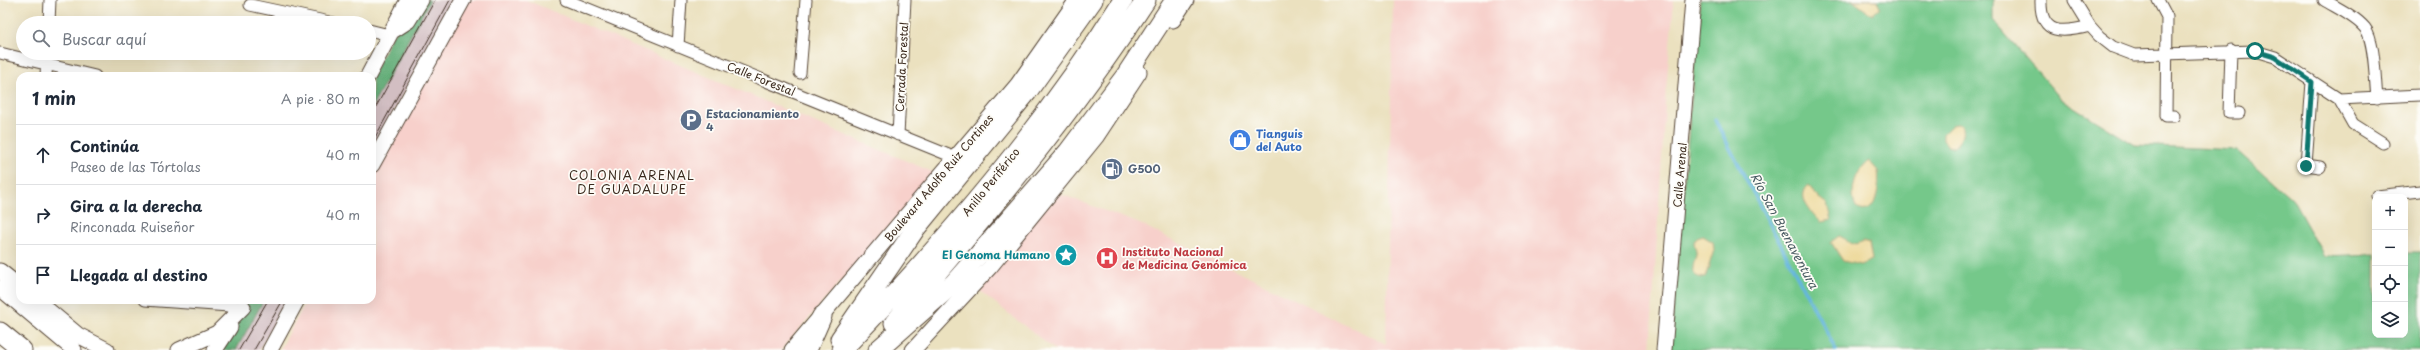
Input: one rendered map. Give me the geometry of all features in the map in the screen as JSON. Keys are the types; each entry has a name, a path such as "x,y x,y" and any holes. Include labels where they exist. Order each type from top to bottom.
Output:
{"highway":[{"name":"Anillo Periférico","path":"842,350 941,242 1007,163 1086,56 1124,0"},
{"name":"Anillo Periférico","path":"870,350 1015,180 1071,108 1146,0"},
{"path":"878,350 953,284 1063,157 1126,75 1175,0"},
{"path":"832,350 916,228 1028,91 1079,1"},
{"path":"807,350 822,316"},
{"path":"0,332 22,350"}],"main road":[{"path":"370,72 408,0"},
{"path":"390,33 408,21 421,0"},
{"path":"376,158 463,0"},
{"path":"913,350 990,267 1096,137 1186,0"},
{"name":"Calle Arenal","path":"1664,350 1693,0"},
{"name":"Boulevard Adolfo Ruiz Cortines","path":"792,350 1018,84 1079,1"},
{"path":"0,271 16,284"},
{"path":"0,288 16,301"},
{"path":"19,304 74,350"},
{"path":"41,304 78,335 107,350"},
{"path":"179,350 217,333 244,304"},
{"path":"215,350 244,304"},
{"path":"270,350 295,304"}],"street":[{"path":"49,16 50,0"},
{"name":"Calle Forestal","path":"566,0 956,158"},
{"path":"678,46 681,0"},
{"path":"800,73 806,0"},
{"name":"Cerrada Forestal","path":"898,134 906,0"},
{"path":"2041,0 2041,11 2045,22 2050,28 2060,31 2074,30 2090,26"},
{"path":"2074,0 2090,26 2113,47 2134,55 2231,50 2255,51 2275,57 2339,99 2353,124 2383,143"},
{"path":"2158,0 2167,17 2168,54 2166,116 2174,116"},
{"path":"2324,0 2358,21 2366,28 2370,39 2377,98"},
{"path":"250,5 301,16"},
{"path":"376,31 390,33"},
{"path":"2231,50 2229,113 2239,113"},
{"path":"0,53 16,55"},
{"path":"46,72 47,60"},
{"path":"50,60 84,72"},
{"path":"2312,82 2306,166 2320,167"},
{"path":"2339,99 2420,95"},
{"path":"2394,194 2420,191"}],"shaded area":[{"path":"430,0 455,0 376,145 376,100"},
{"path":"466,0 526,0 935,173 781,350 280,350 305,304 376,304 376,169"},
{"path":"1393,0 1674,0 1666,90 1650,350 1055,350 980,291 1055,192 1140,224 1386,344"},
{"path":"262,304 286,304 259,350 236,350"}],"green space":[{"path":"425,0 430,0 376,100 376,72 374,72 392,35"},
{"path":"1700,0 1993,0 1993,20 2061,99 2135,145 2237,150 2292,199 2324,256 2372,254 2372,338 2408,338 2408,252 2420,252 2420,350 1670,350"},
{"path":"246,304 262,304 236,350 219,350"}],"sand":[{"path":"1852,0 1877,0 1880,8 1872,15"},
{"path":"1952,125 1961,125 1962,128 1961,138 1953,147 1948,146 1943,140 1943,134"},
{"path":"1869,161 1878,171 1878,184 1876,199 1873,205 1869,209 1863,210 1856,208 1853,189 1860,170"},
{"path":"1809,185 1815,195 1827,204 1831,220 1821,222 1806,205 1804,195 1805,190"},
{"path":"1703,236 1713,242 1714,250 1705,278 1696,276 1693,271 1696,253 1694,242 1697,238"},
{"path":"1839,236 1854,244 1863,241 1869,243 1872,260 1860,265 1843,261 1831,242"}],"waterway":[{"name":"Río San Buenaventura","path":"1715,120 1836,350"}],"tram line":[{"path":"376,107 435,0"},
{"path":"376,136 450,0"},
{"path":"239,350 266,304"},
{"path":"254,350 281,304"}],"place":[{"name":"Estacionamiento 4","path":"691,120"},
{"name":"Tianguis del Auto","path":"1240,140"},
{"name":"G500","path":"1112,169"},
{"name":"El Genoma Humano","path":"1066,255"},
{"name":"Instituto Nacional de Medicina Genómica","path":"1107,258"}],"district":[{"name":"COLONIA ARENAL DE GUADALUPE","path":"632,183"}],"route":[{"path":"2255,51 2275,57 2312,82 2306,166"}]}
